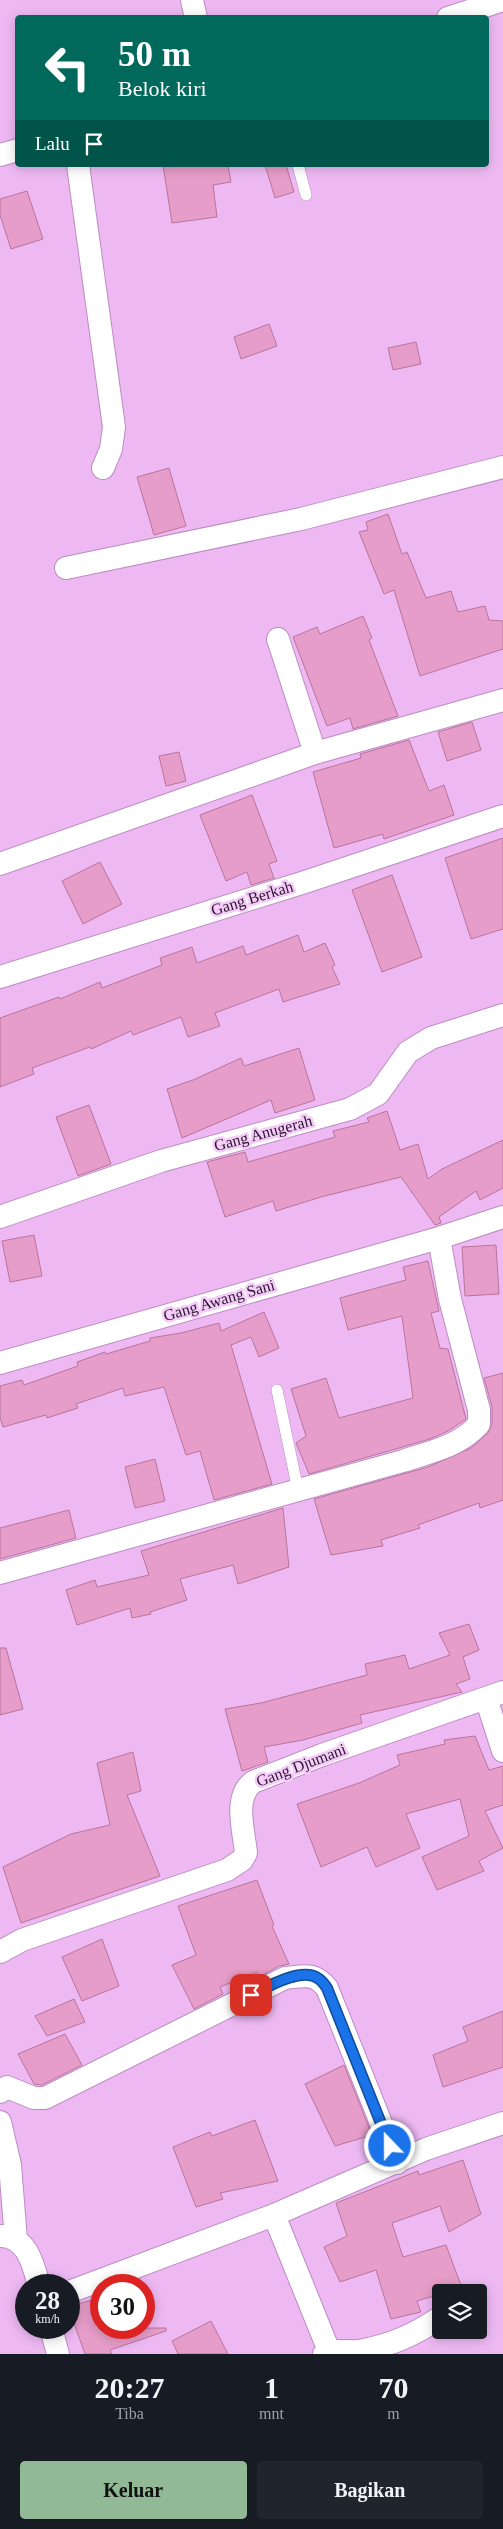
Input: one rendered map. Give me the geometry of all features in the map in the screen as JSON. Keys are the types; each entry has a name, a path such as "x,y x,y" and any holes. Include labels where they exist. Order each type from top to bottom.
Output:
{"street":[{"path":"192,0 195,15"},
{"path":"457,15 503,0"},
{"path":"0,155 15,151"},
{"path":"78,167 114,427 111,449 104,468"},
{"path":"66,568 301,519 503,467"},
{"path":"278,639 315,753"},
{"path":"0,864 315,753 503,700"},
{"name":"Gang Berkah","path":"0,977 305,882 503,816"},
{"name":"Gang Anugerah","path":"0,1217 161,1161 350,1108 378,1094 408,1052 416,1047 431,1038 503,1015"},
{"name":"Gang Awang Sani","path":"0,1362 439,1238 503,1216"},
{"path":"0,1573 403,1461 459,1442 471,1434 479,1424 479,1410 450,1299 439,1238"},
{"path":"494,1695 503,1751"},
{"name":"Gang Djumani","path":"0,1952 22,1940 227,1870 242,1860 246,1853 241,1800 245,1788 253,1782 322,1755 494,1695"},
{"path":"0,2092 7,2087 34,2098 45,2098 285,1978 308,1976 319,1978 327,1988 397,2163"},
{"path":"0,2122 10,2165 8,2238 26,2249 35,2274"},
{"path":"80,2288 274,2215 426,2149 503,2123"},
{"path":"274,2215 327,2353 356,2351 382,2346 413,2336 432,2323"},
{"path":"54,2339 58,2354"}],"lane":[{"path":"299,167 306,195"},
{"path":"277,1390 298,1490"}],"building":[{"path":"163,167 228,167 231,182 213,185 217,217 172,223"},
{"path":"266,167 287,167 294,192 275,198"},
{"path":"27,191 43,239 11,249 0,215 0,199"},
{"path":"269,324 277,346 241,359 234,337"},
{"path":"416,342 421,364 393,370 388,348"},
{"path":"169,468 186,526 154,535 137,477"},
{"path":"388,514 402,554 407,552 426,598 451,591 458,612 485,606 489,620 503,621 503,649 420,676 394,590 384,594 359,532 368,530 366,522"},
{"path":"363,616 372,638 369,640 398,716 353,729 350,718 327,726 293,637 317,627 320,634"},
{"path":"472,722 481,750 447,761 438,732"},
{"path":"409,740 429,791 444,785 454,815 384,839 383,834 334,848 313,772 361,758 360,754"},
{"path":"179,752 186,781 166,786 159,756"},
{"path":"252,795 277,861 269,864 274,878 251,885 247,872 226,881 200,815"},
{"path":"503,838 503,929 471,939 445,858"},
{"path":"100,862 122,904 83,924 62,881"},
{"path":"392,875 422,957 382,972 352,890"},
{"path":"298,935 304,952 325,943 335,965 332,967 340,984 283,1002 279,989 215,1013 220,1026 188,1037 181,1017 133,1035 131,1031 91,1049 90,1047 32,1068 34,1074 0,1087 0,1018 59,997 60,999 100,982 102,988 162,965 160,958 192,947 197,963 243,946 246,955"},
{"path":"299,1048 315,1100 275,1113 271,1100 182,1138 167,1089 193,1080 241,1058 244,1066"},
{"path":"89,1105 111,1164 78,1176 56,1117"},
{"path":"387,1111 400,1150 418,1144 428,1179 442,1169 503,1140 503,1188 480,1200 476,1191 439,1217 441,1223 435,1225 401,1177 321,1197 276,1211 273,1201 225,1217 207,1162 245,1152 248,1162 335,1137 333,1131 369,1122 367,1118"},
{"path":"34,1235 42,1276 10,1282 2,1241"},
{"path":"496,1245 499,1294 465,1296 462,1247"},
{"path":"428,1261 439,1311 431,1313 440,1348 448,1349 466,1419 448,1431 430,1439 309,1474 296,1443 306,1436 291,1389 326,1378 339,1418 413,1398 402,1316 348,1330 340,1298 406,1280 403,1267"},
{"path":"264,1312 279,1348 259,1357 251,1337 231,1345 272,1484 214,1500 200,1451 186,1455 164,1387 125,1396 123,1388 76,1404 78,1408 47,1418 46,1415 3,1427 0,1417 0,1386 22,1380 24,1385 78,1366 77,1362 105,1352 106,1354 150,1341 150,1338 181,1333 219,1323 221,1331"},
{"path":"503,1373 503,1500 480,1508 479,1503 418,1525 420,1528 381,1540 383,1546 331,1555 314,1499 428,1467 471,1448 488,1433 492,1424 492,1407 484,1378"},
{"path":"155,1459 165,1501 135,1508 125,1467"},
{"path":"283,1508 289,1567 238,1584 233,1565 180,1579 187,1600 150,1612 151,1614 132,1618 130,1608 77,1625 66,1590 95,1580 97,1587 149,1575 141,1551"},
{"path":"69,1510 76,1538 0,1559 0,1528"},
{"path":"469,1624 479,1650 463,1657 470,1679 456,1684 462,1692 360,1715 362,1723 303,1740 264,1747 268,1762 242,1771 225,1709 261,1703 367,1675 365,1664 405,1655 409,1669 450,1655 439,1633"},
{"path":"0,1648 6,1648 23,1709 0,1715"},
{"path":"475,1736 489,1770 503,1766 503,1805 485,1811 503,1848 479,1861 484,1871 437,1890 422,1857 469,1836 460,1799 406,1814 420,1848 376,1867 367,1847 321,1867 297,1804 359,1783 400,1765 397,1755 445,1744 444,1740"},
{"path":"133,1752 141,1791 127,1795 160,1876 21,1923 3,1867 71,1834 110,1825 97,1763"},
{"path":"257,1880 274,1925 272,1926 289,1964 279,1966 259,1977 257,1972 220,1987 223,1994 194,2009 172,1965 196,1955 178,1906"},
{"path":"102,1939 119,1986 82,2001 62,1957"},
{"path":"74,1999 85,2022 47,2036 35,2016"},
{"path":"503,2011 503,2067 443,2087 433,2055 468,2041 463,2027"},
{"path":"65,2034 82,2065 42,2085 34,2084 18,2054"},
{"path":"344,2065 372,2135 335,2146 305,2084"},
{"path":"255,2120 278,2181 220,2193 223,2199 196,2207 173,2147 210,2132 212,2136"},
{"path":"463,2160 481,2214 449,2232 440,2206 392,2223 403,2257 446,2245 461,2284 432,2284 432,2297 417,2301 421,2312 391,2319 376,2270 340,2282 324,2247 347,2236 336,2203 418,2171 419,2175"},
{"path":"90,2301 90,2339 142,2339 110,2350 112,2354 85,2354 80,2339 80,2303"},
{"path":"211,2321 228,2354 178,2354 172,2341"},
{"path":"155,2328 166,2328 166,2331 155,2335"}],"route":[{"path":"251,1995 285,1978 308,1976 319,1978 327,1988 390,2146"}]}
